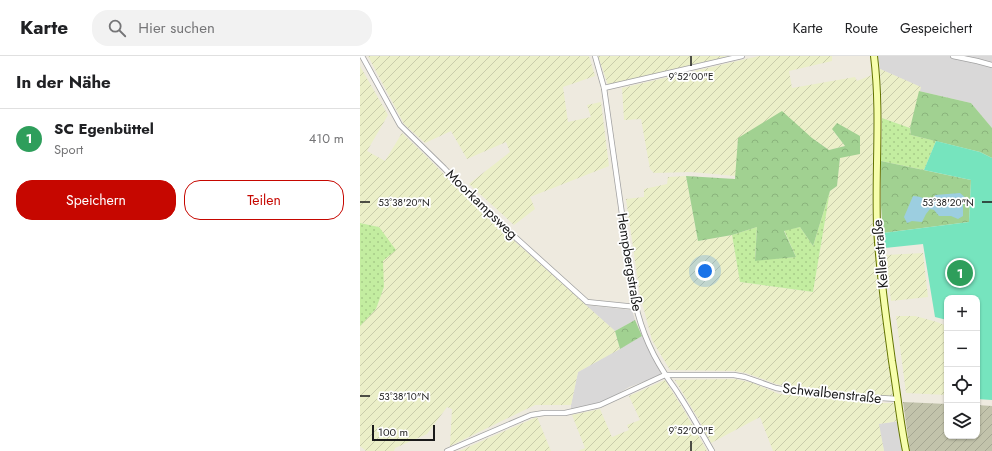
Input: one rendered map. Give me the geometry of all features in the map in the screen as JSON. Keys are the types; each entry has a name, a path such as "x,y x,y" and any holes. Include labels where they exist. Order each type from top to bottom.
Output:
{"main road":[{"name":"Kellerstraße","path":"874,56 877,104 877,202 879,250 889,338 906,451"}],"street":[{"name":"Moorkampsweg","path":"362,56 400,125 477,203 587,302 636,307"},
{"name":"Hempbergstraße","path":"596,56 604,88 636,307 646,338 655,357 665,375 679,394 712,451"},
{"path":"604,88 742,56"},
{"path":"953,56 966,57 992,65"},
{"name":"Schwalbenstraße","path":"447,451 531,415 544,413 565,413 600,405 665,375 734,375 787,390 853,397 898,399"}],"shaded area":[{"path":"368,56 589,56 595,76 563,87 568,122 591,117 587,105 601,102 609,166 530,197 535,209 514,225 469,184 510,152 506,142 467,159 451,131 425,143 404,124"},
{"path":"598,56 729,56 608,85"},
{"path":"759,56 832,56 832,61 789,71 792,88 855,77 857,81 872,75 872,213 880,297 893,397 786,386 746,373 734,371 670,370 652,340 640,295 626,199 644,197 644,189 667,184 668,177 686,176 698,241 732,235 740,282 813,292 830,191 837,186 840,157 860,153 832,129 845,146 829,150 812,138 738,138 736,176 691,172 654,173 650,169 641,119 624,120 622,88"},
{"path":"878,56 992,56 992,128 971,103 919,91 920,87 880,69"},
{"path":"360,66 388,115 367,151 385,161 402,133 474,205 615,331 620,349 578,372 571,405 535,405 450,446 452,409 447,407 427,434 395,448 394,451 366,451 360,446 360,326 376,309 384,287 379,227 360,223"},
{"path":"880,69 921,87 910,128 882,118"},
{"path":"923,253 928,297 891,301 886,255"},
{"path":"585,305 632,310 635,320 615,331"},
{"path":"896,316 915,316 944,325 944,395 906,393"},
{"path":"642,336 662,375 629,387 600,405 571,410 578,372"},
{"path":"735,379 753,383 779,394 872,403 895,403 898,421 879,424 884,451 773,451 760,417 711,443 675,380"},
{"path":"665,380 707,451 578,451 585,448 572,415 600,409 612,437 629,430 627,425 640,420 629,396"},
{"path":"903,402 944,404 944,439 980,439 980,405 992,406 992,451 910,451"},
{"path":"537,417 551,451 459,451 507,430"},
{"path":"901,421 906,451 884,451 878,424"}],"green space":[{"path":"919,91 971,103 992,128 992,158 980,152 911,135 910,128"},
{"path":"782,111 812,138 829,150 845,146 832,129 837,123 860,136 860,154 840,158 837,186 830,191 813,246 800,227 784,231 796,257 755,261 757,227 732,235 698,241 686,176 735,179 738,138"},
{"path":"882,118 910,128 911,135 936,141 924,170 881,161"},
{"path":"936,141 980,152 992,158 992,400 980,399 980,295 944,295 944,319 935,317 923,244 885,248 883,233 969,222 971,180 924,170"},
{"path":"881,161 971,180 969,222 883,233 881,206"},
{"path":"830,191 813,292 740,282 732,235 757,227 755,260 796,257 784,230 800,227 813,246"},
{"path":"360,223 379,227 396,250 383,261 384,287 376,309 360,326"},
{"path":"635,320 642,336 620,349 615,331"}],"water":[{"path":"960,193 968,200 963,200 963,216 958,219 951,216 939,216 934,210 930,209 922,222 912,221 907,223 904,217 913,196 923,198 932,203 935,195"}],"place":[{"name":"SC Egenbüttel","path":"960,273"}]}
